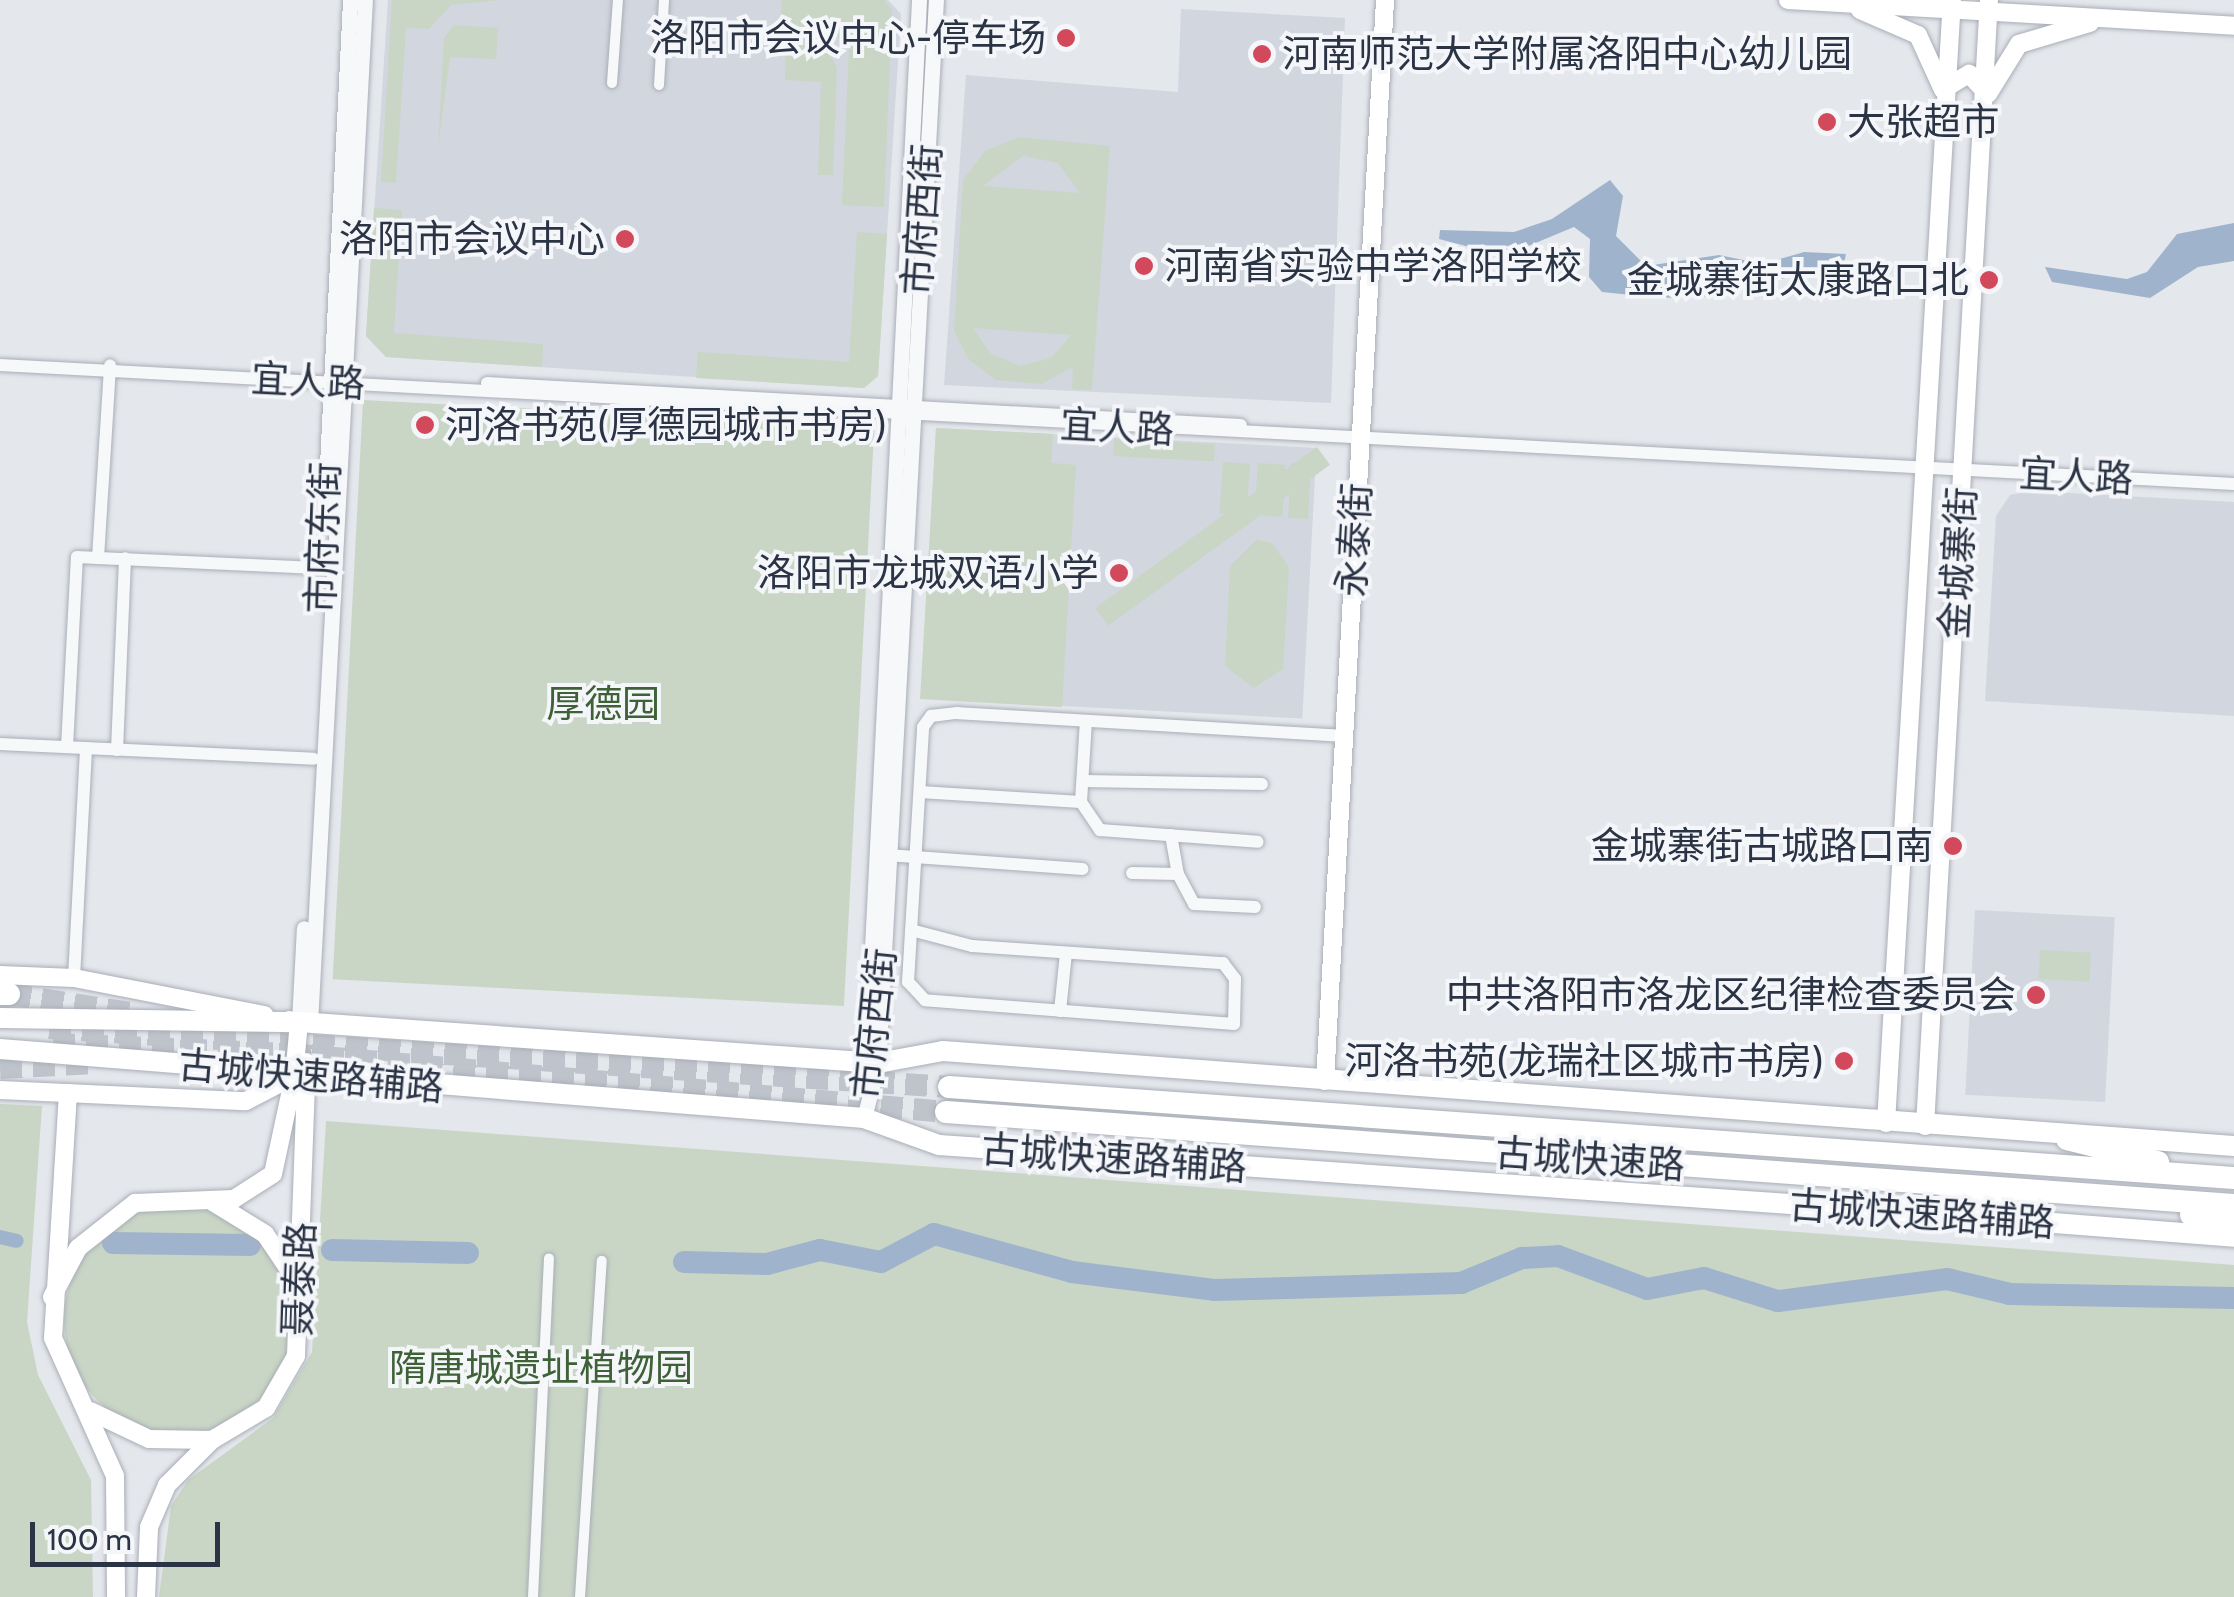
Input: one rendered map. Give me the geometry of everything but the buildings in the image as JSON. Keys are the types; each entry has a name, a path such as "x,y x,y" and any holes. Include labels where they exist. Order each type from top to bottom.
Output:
{"highway":[{"name":"古城快速路","path":"949,1087 2227,1178"},
{"name":"古城快速路","path":"946,1112 2234,1206"},
{"path":"2067,1139 2227,1178"},
{"path":"1895,1211 2072,1194 2234,1222"}],"main road":[{"name":"永泰街","path":"1357,435 1376,0"},
{"name":"永泰街","path":"1322,1080 1385,0"},
{"path":"1788,0 2041,7 2110,18 2234,26"},
{"path":"1838,3 1918,35 1946,93 1969,74 1984,97 2019,44 2110,18"},
{"name":"金城寨街","path":"1886,1123 1952,4"},
{"name":"金城寨街","path":"1925,1126 1989,5"},
{"path":"3,987 74,978 304,1023"},
{"name":"古城快速路辅路","path":"0,1018 304,1023 872,1062 943,1051 2067,1139 2234,1146"},
{"name":"市府东街","path":"300,1077 304,1023"},
{"name":"古城快速路辅路","path":"0,1048 300,1077 864,1118 939,1145 2234,1237"},
{"path":"0,1090 246,1101 300,1077"},
{"path":"52,1296 78,1248 135,1203 198,1196 234,1199 273,1174 300,1077"},
{"name":"聂泰路","path":"146,1597 155,1513 166,1485 212,1440 244,1427 283,1388 303,1331 300,1077"},
{"path":"68,1093 52,1296 53,1338 115,1476 116,1597"},
{"path":"198,1196 265,1234 302,1291"},
{"path":"86,1408 148,1439 212,1440"}],"street":[{"name":"市府东街","path":"304,1023 350,0"},
{"name":"市府东街","path":"304,1023 322,568 365,0"},
{"path":"612,83 618,0"},
{"path":"660,86 664,0"},
{"name":"市府西街","path":"872,1062 919,0"},
{"name":"市府西街","path":"864,1118 872,1062 887,855 902,411 936,0"},
{"name":"宜人路","path":"0,361 1357,435 2234,476"},
{"path":"98,558 110,368"},
{"name":"宜人路","path":"1964,465 2234,484"},
{"path":"68,747 77,556 322,568"},
{"path":"118,750 125,558"},
{"path":"912,930 972,946 1223,964 1238,998 1234,1024 926,1000 908,982 920,792 932,716 1340,736"},
{"path":"1086,721 1082,802 1100,830 1258,842"},
{"path":"0,744 314,759"},
{"path":"74,978 86,748"},
{"path":"1084,782 1262,784"},
{"path":"920,792 1082,802"},
{"path":"1171,835 1178,874 1194,904 1255,907"},
{"path":"887,855 1082,869"},
{"path":"1132,873 1178,874"},
{"path":"1060,1011 1066,953"},
{"path":"533,1597 549,1258"},
{"path":"580,1597 602,1261"}],"shaded area":[{"path":"388,0 888,0 901,14 878,376 864,388 386,357 366,336"},
{"name":"河南省实验中学洛阳学校","path":"1181,9 1345,18 1331,403 944,385 966,75 1178,92"},
{"name":"洛阳市龙城双语小学","path":"936,428 1316,448 1302,719 922,699"},
{"path":"2030,491 2234,502 2234,716 1985,701 1996,516 2010,495"},
{"path":"1975,910 2115,917 2105,1102 1965,1095"}],"green space":[{"path":"392,0 499,0 451,5 429,29 406,28 396,183 381,182"},
{"path":"782,0 884,0 892,9 884,207 842,205 849,50 831,30 780,27"},
{"path":"454,25 498,28 496,59 450,57 438,147 444,38"},
{"path":"786,45 824,47 837,67 833,175 818,175 821,82 785,80"},
{"path":"1019,137 1110,146 1092,390 1072,389 1073,367 1041,384 996,380 969,360 954,331 963,180 985,151","holes":["1023,156 1058,163 1080,193 983,186","975,328 1071,335 1051,358 1020,366 990,353"]},
{"path":"374,208 402,210 394,333 543,344 542,367 386,357 366,336"},
{"path":"857,232 887,234 878,376 864,388 696,378 698,352 849,362"},
{"name":"厚德园","path":"363,400 874,427 844,1006 333,979"},
{"path":"936,428 1053,434 1051,463 1076,465 1062,707 920,699"},
{"path":"1114,439 1215,444 1214,461 1113,456"},
{"path":"1317,447 1330,465 1108,626 1095,608"},
{"path":"1223,462 1250,464 1246,515 1219,513"},
{"path":"1258,463 1286,465 1282,517 1254,515"},
{"path":"1291,463 1311,464 1308,519 1288,518"},
{"path":"1256,540 1272,543 1289,567 1283,669 1254,688 1225,666 1230,566"},
{"path":"2040,950 2091,953 2089,982 2038,979"},
{"path":"0,1104 42,1106 27,1322 38,1375 91,1480 93,1597 0,1597"},
{"name":"隋唐城遗址植物园","path":"326,1121 2234,1265 2234,1597 159,1597 171,1506 188,1480 273,1418 312,1352"},
{"path":"178,1206 222,1215 259,1239 283,1276 292,1320 283,1364 259,1401 222,1425 178,1434 134,1425 97,1401 73,1364 64,1320 73,1276 97,1239 134,1215"}],"water":[{"path":"1610,180 1623,196 1616,236 1646,266 1719,255 1763,264 1804,252 1846,254 1844,263 1713,296 1660,298 1602,292 1589,277 1590,239 1574,227 1504,256 1439,239 1440,230 1514,232 1552,219"},
{"path":"2234,223 2234,261 2198,267 2150,298 2052,282 2045,267 2127,279 2147,272 2177,234"}],"waterway":[{"path":"684,1262 767,1264 820,1250 881,1262 934,1234 1072,1272 1214,1290 1461,1283 1522,1258 1558,1256 1647,1289 1704,1278 1778,1301 1947,1279 2010,1294 2234,1298"},
{"path":"0,1237 17,1241"},
{"path":"113,1243 250,1245"},
{"path":"332,1250 468,1253"}],"tunnel":[{"path":"9,994 137,1014"},
{"path":"49,1028 949,1087"},
{"path":"53,1044 289,1054 946,1112"},
{"path":"0,1068 96,1063"}],"place":[{"name":"洛阳市会议中心-停车场","path":"1066,38"},
{"name":"河南师范大学附属洛阳中心幼儿园","path":"1262,54"},
{"name":"大张超市","path":"1827,122"},
{"name":"洛阳市会议中心","path":"625,239"},
{"name":"河南省实验中学洛阳学校","path":"1144,266"},
{"name":"金城寨街太康路口北","path":"1989,280"},
{"name":"河洛书苑(厚德园城市书房)","path":"425,425"},
{"name":"洛阳市龙城双语小学","path":"1119,573"},
{"name":"金城寨街古城路口南","path":"1953,846"},
{"name":"中共洛阳市洛龙区纪律检查委员会","path":"2036,995"},
{"name":"河洛书苑(龙瑞社区城市书房)","path":"1844,1061"}]}
